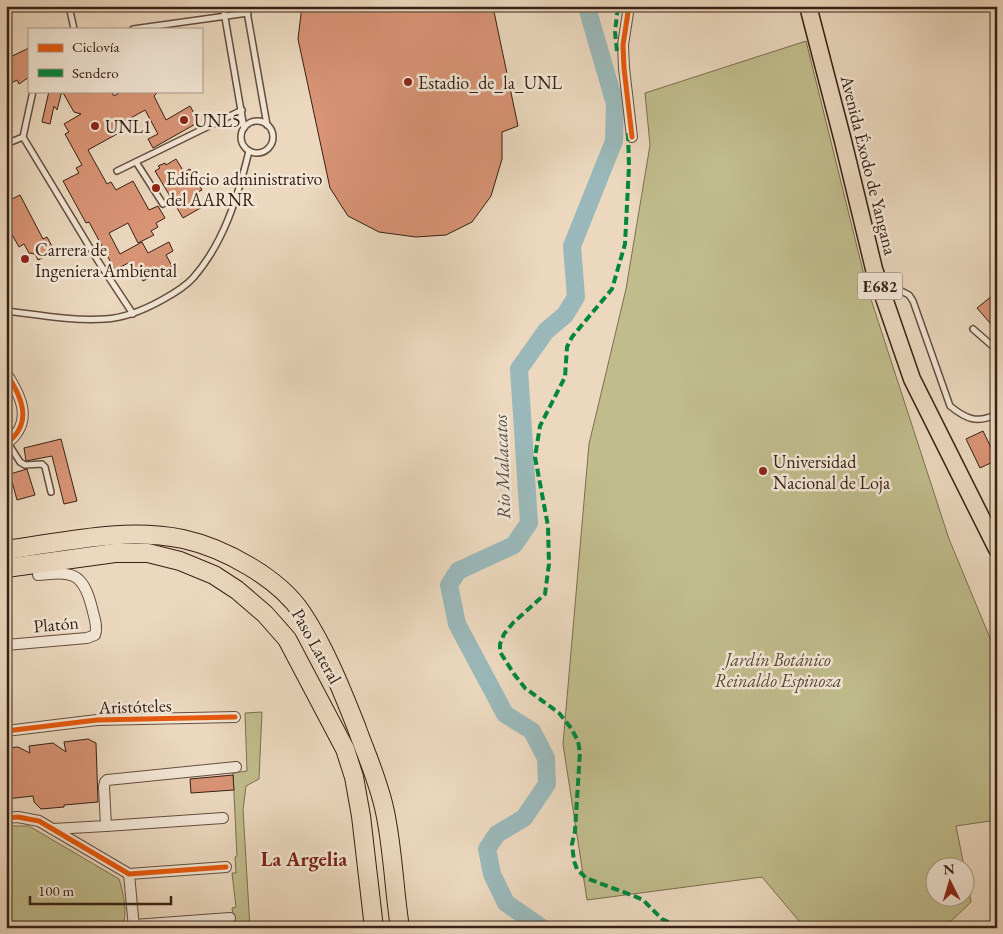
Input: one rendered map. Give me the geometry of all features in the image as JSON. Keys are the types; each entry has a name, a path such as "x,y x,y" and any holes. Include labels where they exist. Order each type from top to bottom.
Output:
{"highway":[{"name":"Paso Lateral","path":"6,550 90,538 155,535 182,539 214,548 246,564 282,590 302,612 337,678 372,770 385,810 391,845 400,928"},
{"name":"Paso Lateral","path":"6,568 115,553 148,553 180,561 214,575 237,590 265,614 287,639 344,749 354,777 361,816 374,928"}],"main road":[{"name":"Avenida Éxodo de Yangana","path":"808,6 877,278 912,378 997,549"}],"street":[{"path":"629,6 623,45 632,137"},
{"path":"6,373 21,400 23,418 21,428 7,444"},
{"name":"Platón","path":"6,645 87,638 92,637 96,632 88,592 85,584 79,578 64,574 38,575"},
{"name":"Aristóteles","path":"6,731 97,720 235,717"},
{"path":"106,826 104,784 110,779 236,767"},
{"path":"6,818 18,817 38,821 129,874 226,867"},
{"path":"53,829 223,818"},
{"path":"129,874 134,926 230,918"}],"lane":[{"path":"70,6 74,28"},
{"path":"223,6 242,110 244,128 242,143 249,151 254,153 264,151 272,144 273,134 264,122 255,121 244,128"},
{"path":"246,6 267,125"},
{"path":"140,28 248,13"},
{"path":"33,92 23,137 98,261 133,314"},
{"path":"117,172 242,110"},
{"path":"6,144 23,137"},
{"path":"6,311 87,320 107,319 133,314 150,307 180,288 192,280 212,253 224,230 249,151"},
{"path":"136,162 163,204"},
{"path":"877,278 908,294 913,301 950,406 959,414 972,420 986,420 997,414"},
{"path":"973,329 997,350"},
{"path":"7,444 20,462 25,465 42,464 45,467 51,492"}],"green space":[{"name":"Jardín Botánico Reinaldo Espinoza","path":"806,41 867,287 949,539 990,638 997,661 997,820 956,826 962,856 926,856 926,906 967,906 944,928 805,928 762,877 587,900 563,744 589,444 626,289 650,145 645,93"},
{"path":"262,712 259,779 246,786 243,810 250,928 235,928 232,908 236,907 232,873 236,873 235,857 237,856 233,773 247,771 245,713"},
{"path":"6,826 29,826 119,879 124,897 125,911 121,928 6,928"}],"building":[{"name":"Estadio_de_la_UNL","path":"302,6 474,6 476,10 493,7 518,126 502,132 502,159 491,196 472,222 446,235 416,237 379,232 348,216 330,188 298,39"},
{"path":"28,48 28,78 19,84 17,80 6,86 6,59"},
{"path":"49,92 62,92 57,110 54,106 50,124 42,122"},
{"path":"63,92 112,92 114,96 120,92 158,92 154,96 166,120 190,106 199,122 153,148 148,139 158,134 145,110 122,123 126,129 88,150 107,184 111,182 116,190 133,181 149,210 158,206 165,218 156,223 158,227 151,231 154,235 138,243 128,223 109,233 120,254 142,242 148,253 169,242 173,251 166,255 172,266 143,281 132,261 115,270 89,222 86,223 63,181 79,173 76,168 82,165 65,134 69,132 64,124 81,114 74,112"},
{"path":"176,159 184,172 190,169 202,190 196,193 204,206 183,218 155,171 160,168 158,166 165,163 166,165"},
{"path":"20,195 43,239 47,237 53,248 45,253 47,256 38,260 35,254 29,253 24,244 19,247 6,224 6,202"},
{"path":"992,296 997,301 997,331 977,308"},
{"path":"983,431 997,460 980,468 966,439"},
{"path":"61,439 77,501 64,504 52,456 26,461 24,448"},
{"path":"27,469 35,495 17,500 10,474"},
{"path":"88,739 96,743 98,802 41,809 34,802 33,796 6,799 6,748 18,747 30,753 29,746 53,743 66,752 64,742"},
{"path":"233,775 234,790 191,793 190,779"}],"waterway":[{"name":"Rio Malacatos","path":"542,928 506,903 492,874 487,849 497,834 524,818 547,784 546,758 532,731 505,714 457,624 449,585 458,571 514,545 529,523 519,369 546,331 565,315 576,297 572,246 614,141 615,104 588,11 589,6"}],"marked path":[{"path":"617,51 615,32 618,6"},
{"path":"628,133 629,166 625,244 612,289 572,337 567,347 565,377 540,426 535,457 548,526 549,564 545,594 513,623 504,634 500,644 500,652 525,688 559,713 571,728 578,741 580,752 575,831 572,844 577,869 586,878 643,900 662,919 681,928"}],"cycle path":[{"path":"629,6 623,45 632,137"},
{"path":"6,373 17,391 23,419 15,436 6,444"},
{"path":"6,731 97,720 235,717"},
{"path":"6,818 18,817 39,821 129,874 226,867"}],"place":[{"name":"Estadio_de_la_UNL","path":"408,82"},
{"name":"UNL5","path":"184,120"},
{"name":"UNL1","path":"95,126"},
{"name":"Edificio administrativo del AARNR","path":"156,188"},
{"name":"Carrera de Ingeniera Ambiental","path":"25,259"},
{"name":"Universidad Nacional de Loja","path":"763,471"}],"district":[{"name":"La Argelia","path":"304,859"}]}
